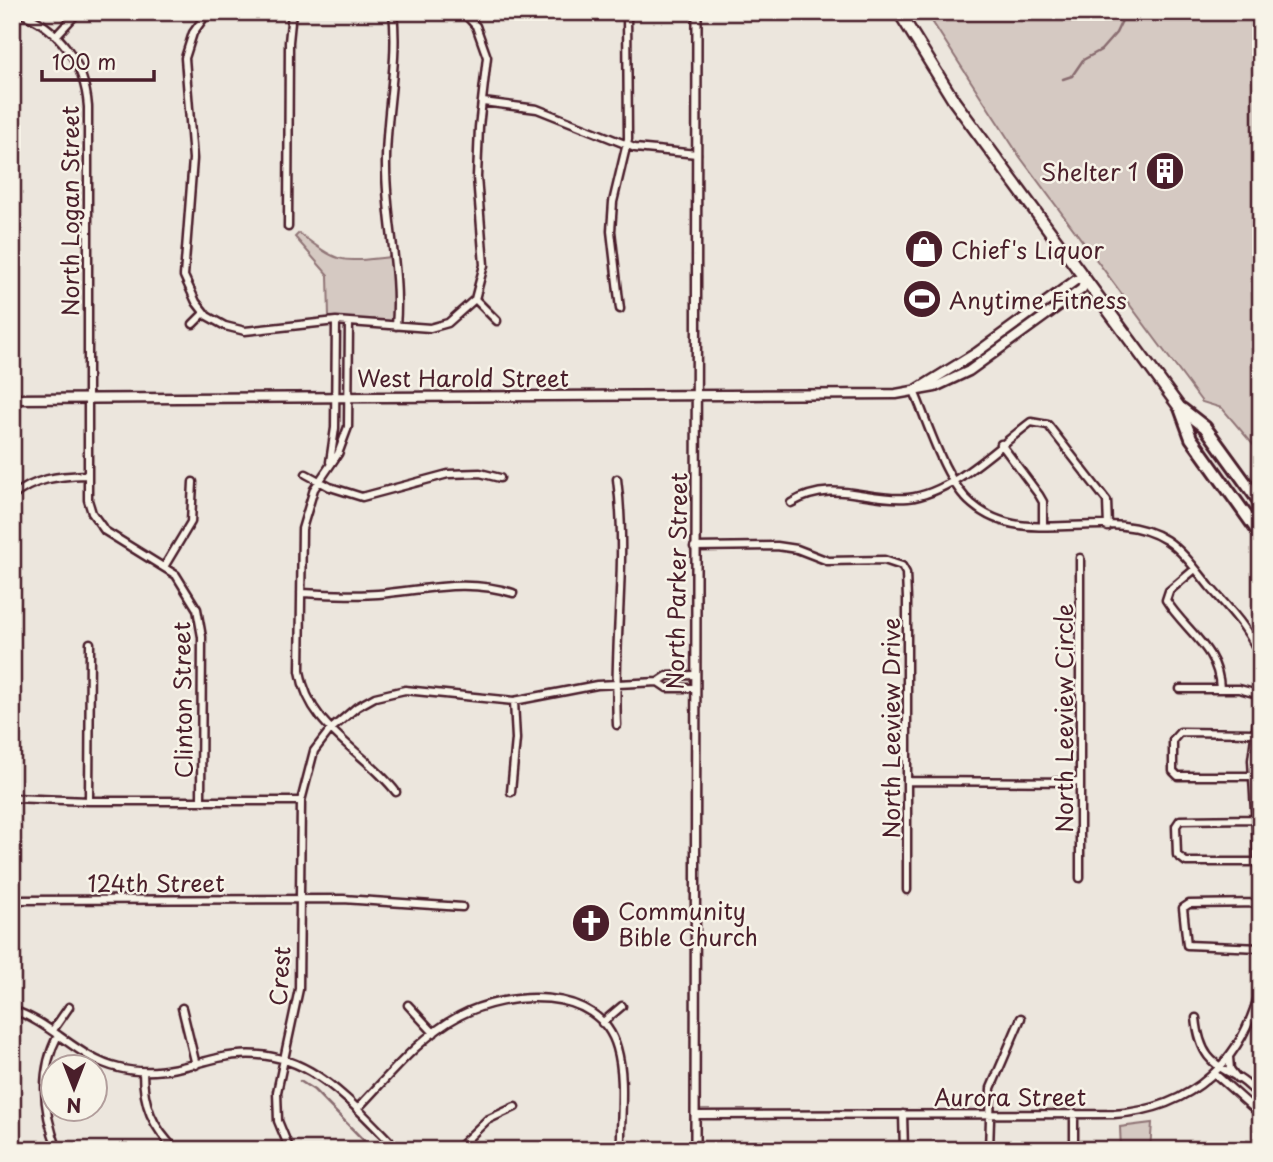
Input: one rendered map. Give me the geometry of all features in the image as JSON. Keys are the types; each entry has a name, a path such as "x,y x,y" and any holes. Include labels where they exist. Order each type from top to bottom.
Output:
{"highway":[{"path":"899,12 954,101 1085,280 1180,408 1205,427 1261,504"},
{"path":"1180,408 1191,438 1261,536"}],"main road":[{"name":"West Harold Street","path":"12,399 876,395 915,391 935,387 969,371 1082,289 1085,280"}],"street":[{"name":"North Logan Street","path":"16,12 39,22 57,36 77,63 87,98 86,399"},
{"path":"57,36 78,12"},
{"path":"288,227 289,43 292,12"},
{"path":"393,12 396,49 386,168 387,208 399,304 396,326"},
{"path":"620,309 612,258 611,221 627,146 627,12"},
{"name":"North Parker Street","path":"695,1150 697,12"},
{"path":"203,14 185,58 193,159 184,268 187,285 204,313 216,322 245,331 335,321 419,329 438,327 459,315 475,299 484,265 477,177 486,51 476,26 467,13"},
{"path":"483,102 537,109 627,146 646,151 697,154"},
{"path":"475,299 497,321"},
{"path":"193,324 204,313"},
{"path":"329,465 335,428 335,321"},
{"path":"349,322 349,397 343,442 319,481 302,528 299,661 302,688 313,710 330,730 384,778 396,793"},
{"path":"915,391 954,480 969,502 990,517 1019,526 1136,528 1166,540 1195,569 1249,633 1261,660"},
{"name":"Clinton Street","path":"86,399 86,475 92,513 105,531 118,542 164,567 184,583 192,597 200,624 201,800"},
{"path":"791,503 814,494 829,492 908,498 954,480 1031,422 1037,421 1048,425 1107,501 1108,527"},
{"path":"1001,444 1043,502 1043,526"},
{"path":"306,474 362,497 448,474 480,473 500,478"},
{"path":"12,497 25,486 43,480 86,475"},
{"path":"617,478 623,559 615,682 617,725"},
{"path":"164,567 191,522 193,482"},
{"name":"North Leeview Drive","path":"694,547 778,546 797,549 828,561 884,560 902,566 906,573 907,599 907,890"},
{"name":"North Leeview Circle","path":"1080,558 1080,878"},
{"path":"1195,569 1169,591 1166,600 1206,647 1218,673 1220,689"},
{"path":"301,593 377,594 447,584 479,585 513,593"},
{"path":"89,801 90,643"},
{"path":"694,676 667,677 658,682 667,688 694,688"},
{"name":"Crest","path":"290,1150 280,1128 277,1107 299,989 301,800 314,751 330,730 357,707 376,697 405,690 514,701 615,682 658,682"},
{"path":"1180,689 1239,689 1261,694 1252,776 1261,916"},
{"path":"511,793 516,740 514,701"},
{"path":"1252,776 1183,776 1173,771 1173,740 1177,733 1255,733"},
{"path":"908,781 1079,782"},
{"path":"12,798 89,801 301,800"},
{"path":"1256,821 1178,821 1177,855 1182,862 1259,862"},
{"name":"124th Street","path":"12,900 300,899 462,907"},
{"path":"1260,903 1186,904 1183,908 1184,941 1191,947 1261,948"},
{"name":"Aurora Street","path":"695,1115 1114,1114 1147,1109 1182,1096 1217,1071 1249,1027 1261,986"},
{"path":"357,1109 434,1033 459,1016 482,1006 515,1000 568,1000 583,1007 602,1023 617,1047 620,1062 621,1150"},
{"path":"408,1005 434,1033"},
{"path":"602,1023 622,1006"},
{"path":"58,1150 49,1121 45,1085 48,1058 56,1032 69,1007"},
{"path":"182,1008 196,1065"},
{"path":"12,1010 56,1032 97,1061 117,1068 143,1072 196,1065 236,1055 284,1060 326,1079 398,1150"},
{"path":"1196,1017 1202,1045 1217,1071 1261,1115"},
{"path":"989,1150 989,1114 994,1079 1021,1018"},
{"path":"1229,1057 1230,1069 1261,1099"},
{"path":"1217,1071 1238,1079"},
{"path":"143,1072 146,1107 159,1131 177,1150"},
{"path":"456,1150 487,1120 515,1107"},
{"path":"1074,1113 1074,1150"},
{"path":"903,1114 904,1150"},
{"path":"1254,1150 1261,1144"}],"shaded area":[{"path":"926,12 1261,12 1261,454 1222,408 1202,402 1020,157"},
{"path":"299,233 324,251 341,259 391,257 396,302 392,321 329,317 328,275 295,237"},
{"path":"1152,1123 1150,1150 1121,1150 1120,1127"}],"waterway":[{"path":"1063,79 1072,76 1083,60 1101,50 1116,33 1126,12"},
{"path":"300,1081 314,1090 373,1150"}],"place":[{"name":"Shelter 1","path":"1165,171"},
{"name":"Chief's Liquor","path":"924,249"},
{"name":"Anytime Fitness","path":"922,299"},
{"name":"Community Bible Church","path":"591,923"}]}
